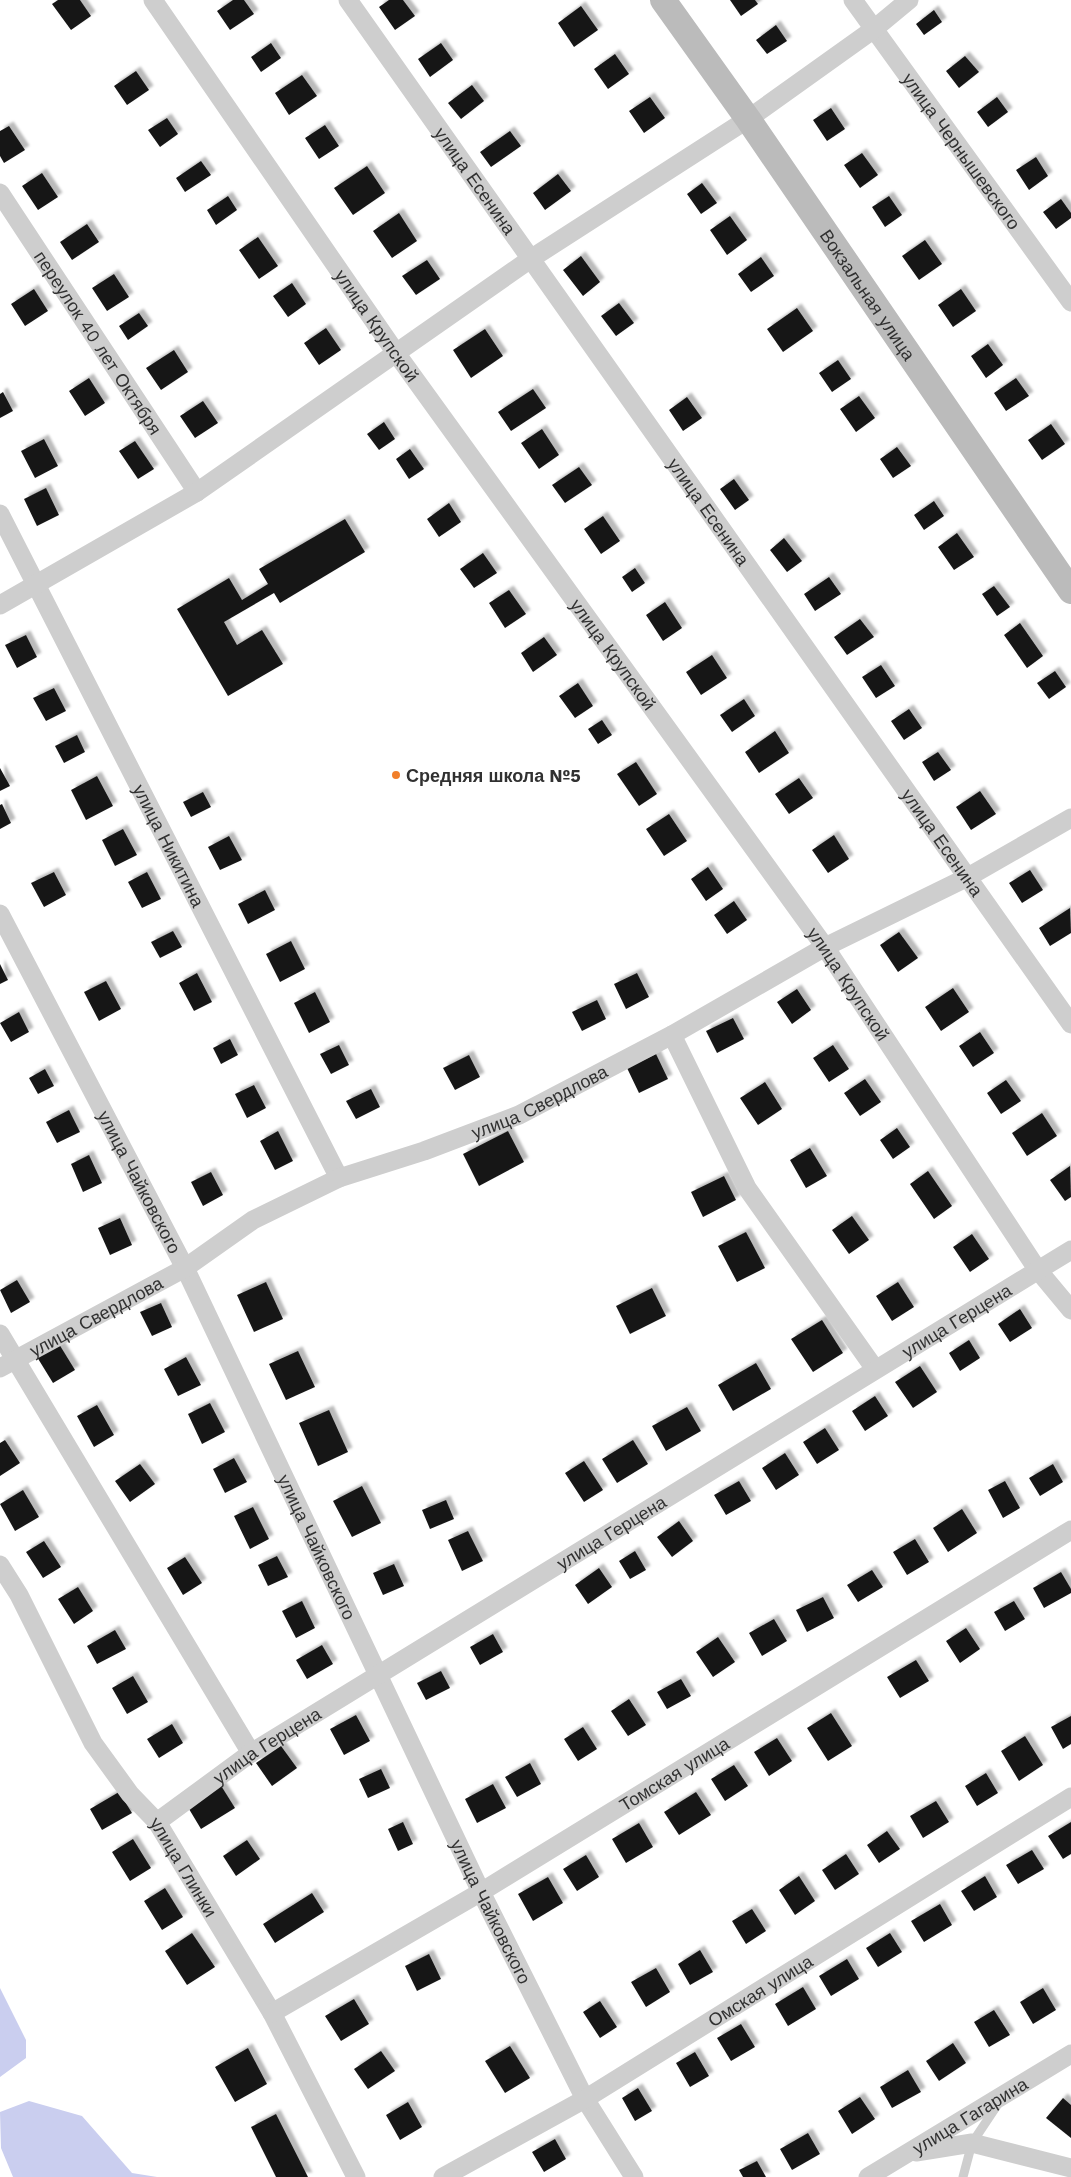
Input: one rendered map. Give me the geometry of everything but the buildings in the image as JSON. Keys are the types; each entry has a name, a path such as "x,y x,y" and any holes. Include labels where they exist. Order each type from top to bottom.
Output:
{"main road":[{"name":"Вокзальная улица","path":"663,0 748,119 1071,591"}],"street":[{"name":"улица Есенина","path":"348,0 532,258 1071,1024"},
{"name":"улица Чернышевского","path":"853,0 1071,302"},
{"path":"0,605 197,492 532,258 748,119 874,29 909,0"},
{"name":"улица Крупской","path":"162,3 396,353 825,947 1037,1269 1071,1310"},
{"name":"переулок 40 лет Октября","path":"0,193 197,492"},
{"name":"улица Никитина","path":"0,514 339,1178"},
{"name":"улица Свердлова","path":"0,1368 185,1268 253,1220 339,1178 424,1151 519,1115 672,1035 825,947 968,877 1071,818"},
{"name":"улица Чайковского","path":"0,914 185,1268 481,1892 585,2099 634,2177"},
{"path":"672,1035 747,1188 875,1369"},
{"name":"улица Герцена","path":"157,1822 251,1753 379,1676 1037,1269 1071,1250"},
{"path":"0,1334 251,1753"},
{"name":"Томская улица","path":"272,2012 481,1892 1071,1530"},
{"name":"улица Глинки","path":"0,1564 19,1595 93,1743 130,1794 157,1822 272,2012 356,2177"},
{"name":"Омская улица","path":"443,2177 585,2099 1071,1797"},
{"name":"улица Гагарина","path":"868,2177 1071,2054"},
{"path":"907,2153 972,2143 1071,2168"}],"lane":[{"path":"963,2177 972,2143 1005,2093"}],"water":[{"path":"0,1988 26,2040 26,2058 0,2077"},
{"path":"29,2101 82,2116 132,2173 157,2177 13,2177 1,2148 0,2112"}],"place":[{"name":"Средняя школа №5","path":"396,775"}]}
